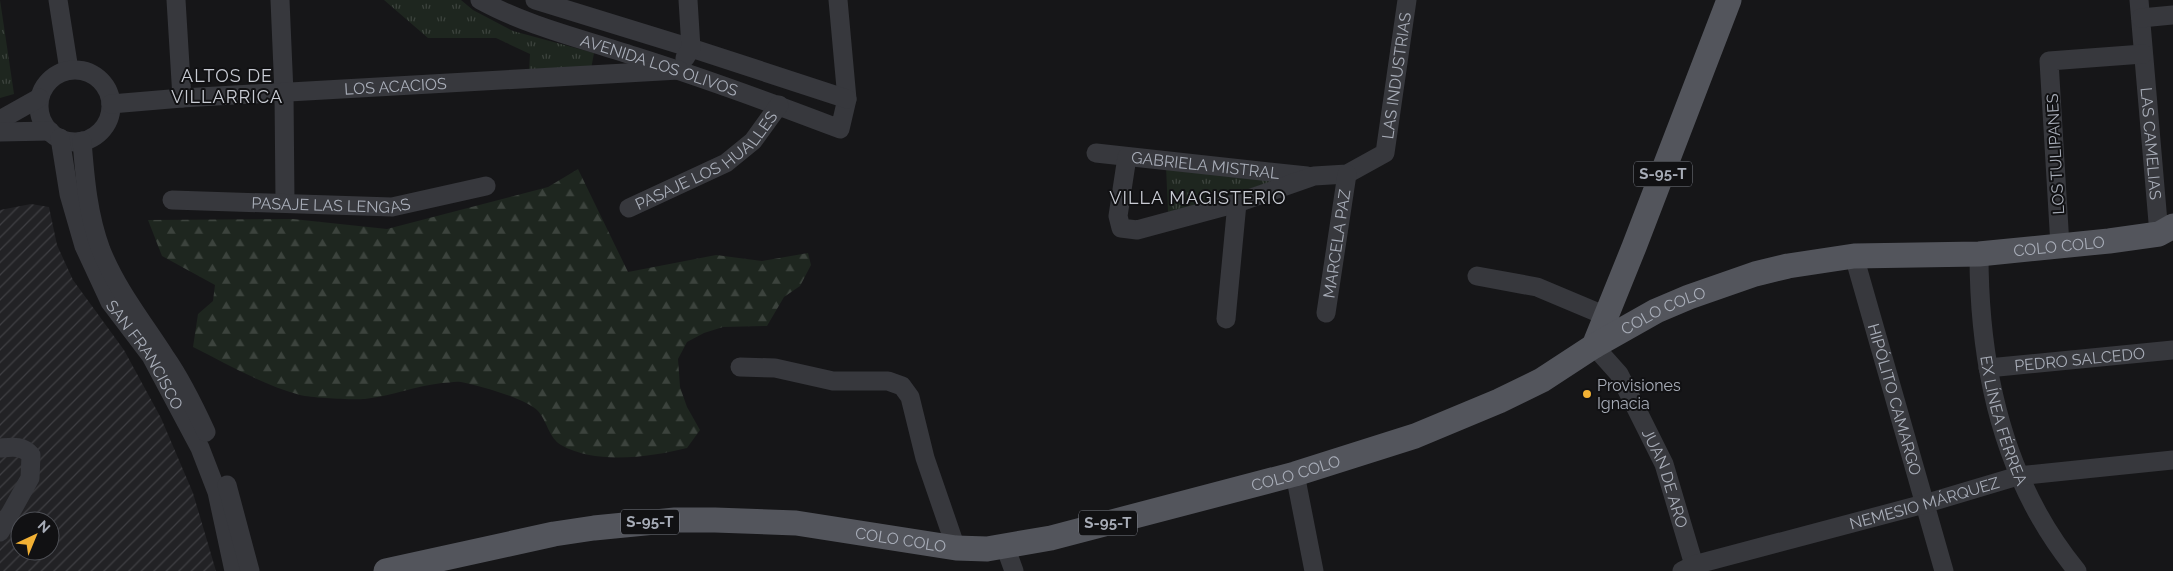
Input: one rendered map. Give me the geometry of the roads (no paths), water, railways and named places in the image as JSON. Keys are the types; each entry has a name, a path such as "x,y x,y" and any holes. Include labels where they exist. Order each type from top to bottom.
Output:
{"main road":[{"name":"S-95-T","path":"1594,346 1729,0"},
{"name":"COLO COLO","path":"386,571 554,534 675,520 796,523 956,548 987,549 1051,538 1295,474 1416,436 1499,401 1542,380 1594,346 1656,311 1722,284 1788,266 1854,256 1979,254 2060,246 2169,229"}],"street":[{"path":"58,0 69,70"},
{"path":"176,0 182,98"},
{"path":"280,0 284,93 285,202"},
{"name":"AVENIDA LOS OLIVOS","path":"480,0 553,30 679,70 840,128 847,99 562,4 535,0"},
{"path":"679,70 691,48 688,0"},
{"path":"838,0 847,99"},
{"name":"LAS INDUSTRIAS","path":"1347,174 1385,153 1407,0"},
{"path":"2140,9 2173,15"},
{"name":"LAS CAMELIAS","path":"2140,9 2143,54 2169,229"},
{"name":"LOS TULIPANES","path":"2060,246 2049,61 2143,54"},
{"path":"0,120 39,98 45,85 55,74 69,70 82,70 93,74 109,92 111,104 110,117 94,137 71,142 55,135 0,132"},
{"name":"LOS ACACIOS","path":"111,104 182,98 679,70"},
{"name":"SAN FRANCISCO","path":"39,98 40,116 55,135 84,246 110,302 151,356 200,448 217,492 234,571"},
{"name":"PASAJE LOS HUALLES","path":"629,208 726,163 753,140 779,105"},
{"name":"SAN FRANCISCO","path":"82,141 85,189 101,250 123,295 181,382 207,433 230,495 250,571"},
{"name":"GABRIELA MISTRAL","path":"1096,153 1314,176"},
{"path":"1127,157 1118,216 1121,228 1137,230 1237,203 1314,176 1347,174"},
{"name":"MARCELA PAZ","path":"1326,313 1347,174"},
{"name":"PASAJE LAS LENGAS","path":"172,200 285,202 392,207 486,186"},
{"path":"1226,319 1237,203"},
{"name":"EX LÍNEA FÉRREA","path":"1979,254 1980,311 1988,368 2000,422 2018,476 2042,522 2077,571"},
{"name":"HIPÓLITO CAMARGO","path":"1854,256 1944,571"},
{"path":"1477,276 1537,287 1606,316"},
{"name":"JUAN DE ARO","path":"1594,346 1619,374 1664,464 1688,568"},
{"name":"PEDRO SALCEDO","path":"1988,368 2173,350"},
{"path":"740,368 775,368 833,381 888,381 902,386 910,397 925,458 956,548"},
{"path":"0,448 18,447 26,450 31,455 30,478 0,532"},
{"name":"NEMESIO MÁRQUEZ","path":"1688,568 1924,504 2018,476 2173,460"},
{"path":"1295,474 1314,571"},
{"path":"1005,546 1014,571"}],"place":[{"name":"Provisiones Ignacia","path":"1587,394"}],"district":[{"name":"ALTOS DE VILLARRICA","path":"227,86"},
{"name":"VILLA MAGISTERIO","path":"1198,198"}]}
